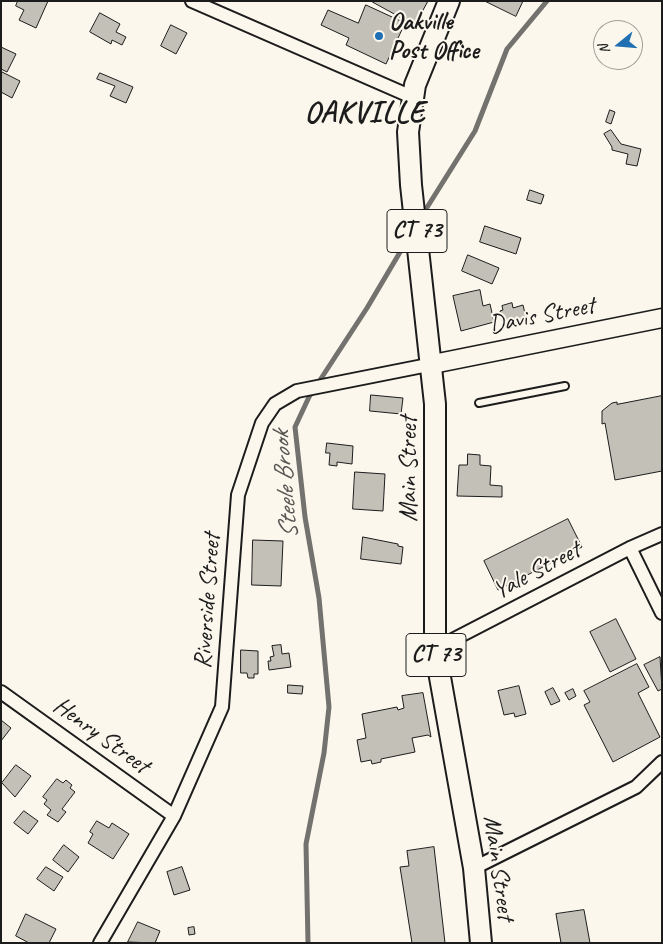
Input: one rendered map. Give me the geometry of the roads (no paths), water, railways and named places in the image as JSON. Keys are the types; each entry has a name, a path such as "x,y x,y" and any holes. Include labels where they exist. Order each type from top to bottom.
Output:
{"main road":[{"name":"Main Street","path":"449,1 422,64 412,97 408,132 411,185 433,364 436,441 435,649 474,868 481,943"},
{"name":"Davis Street","path":"433,364 662,318"}],"street":[{"path":"192,1 412,97"},
{"name":"Riverside Street","path":"100,943 174,816 222,707 238,495 262,422 275,404 297,391 433,364"},
{"name":"Yale Street","path":"435,649 630,548 662,534"},
{"path":"630,548 662,613"},
{"name":"Henry Street","path":"1,692 174,816"},
{"path":"474,868 636,786 662,762"}],"lane":[{"path":"479,403 565,386"}],"waterway":[{"name":"Steele Brook","path":"421,217 475,131 507,49 547,1"},
{"name":"Steele Brook","path":"308,943 306,844 324,753 329,707 319,598 305,517 295,427 309,397 367,308 409,237"}],"place":[{"name":"Oakville Post Office","path":"379,36"}],"district":[{"name":"OAKVILLE","path":"365,114"}]}
